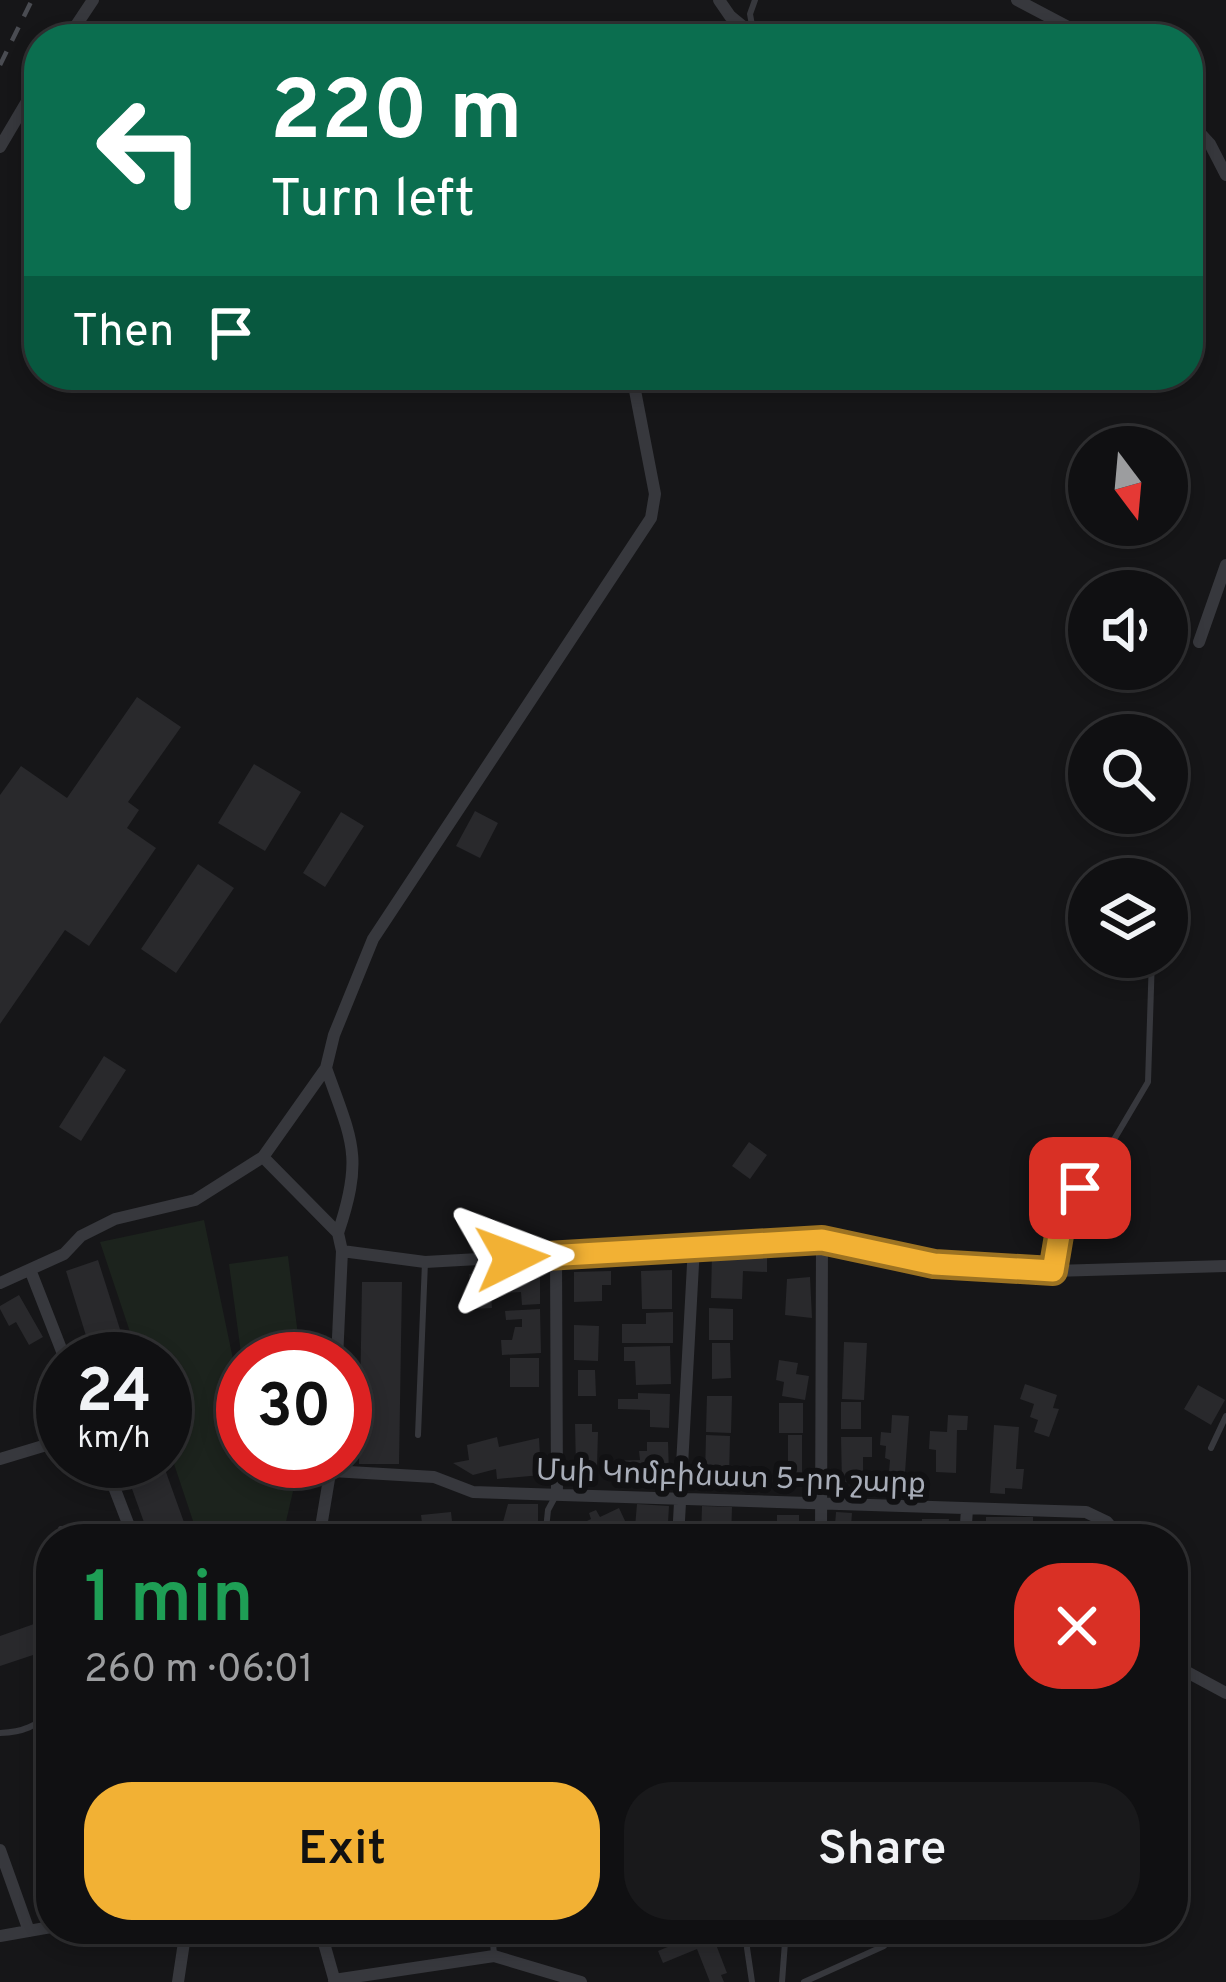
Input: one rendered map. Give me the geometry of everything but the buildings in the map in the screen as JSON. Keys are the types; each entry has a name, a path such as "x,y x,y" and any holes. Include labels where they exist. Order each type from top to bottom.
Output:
{"street":[{"path":"719,0 740,24"},
{"path":"1017,0 1063,24"},
{"path":"0,147 24,106"},
{"path":"1203,136 1226,175"},
{"path":"0,1282 31,1272 64,1254 81,1236 115,1220 195,1200 257,1155 326,1068 334,1035 373,939 651,518 655,494 635,390"},
{"path":"1199,642 1226,565"},
{"path":"326,1068 352,1139 355,1183 338,1232 342,1251 338,1332"},
{"path":"257,1155 338,1232"},
{"path":"821,1524 822,1240"},
{"path":"342,1251 425,1262 822,1240 934,1264 1053,1271 1226,1266"},
{"path":"680,1524 694,1246"},
{"path":"556,1257 557,1494"},
{"path":"31,1272 54,1332"},
{"path":"0,1459 36,1448"},
{"name":"Մսի Կոմբինատ 5-րդ շարք","path":"372,1470 434,1477 473,1492 1086,1512 1109,1524"},
{"path":"114,1488 128,1524"},
{"path":"322,1524 328,1488"},
{"path":"966,1524 967,1509"},
{"path":"1188,1673 1226,1693"},
{"path":"0,1850 28,1931"},
{"path":"0,1936 36,1930"},
{"path":"178,1982 184,1944"},
{"path":"324,1944 334,1981 494,1956 574,1980"}],"lane":[{"path":"1053,1271 1064,1206 1096,1170 1148,1082 1148,978"},
{"path":"418,1435 425,1262"},
{"path":"1211,1448 1226,1416"},
{"path":"547,1524 557,1494"},
{"path":"0,1733 22,1732 36,1724"},
{"path":"493,1944 494,1956"},
{"path":"747,1944 752,1982"},
{"path":"782,1982 785,1944"},
{"path":"804,1982 886,1944"}],"shaded area":[{"path":"204,1220 227,1332 216,1332 216,1488 294,1488 285,1524 194,1524 182,1488 192,1488 192,1332 130,1332 100,1242"},
{"path":"288,1256 298,1332 238,1332 229,1264"}],"railway":[{"path":"0,65 32,0"}],"route":[{"path":"512,1258 822,1240 934,1264 1053,1271 1064,1206 1080,1188"}]}
